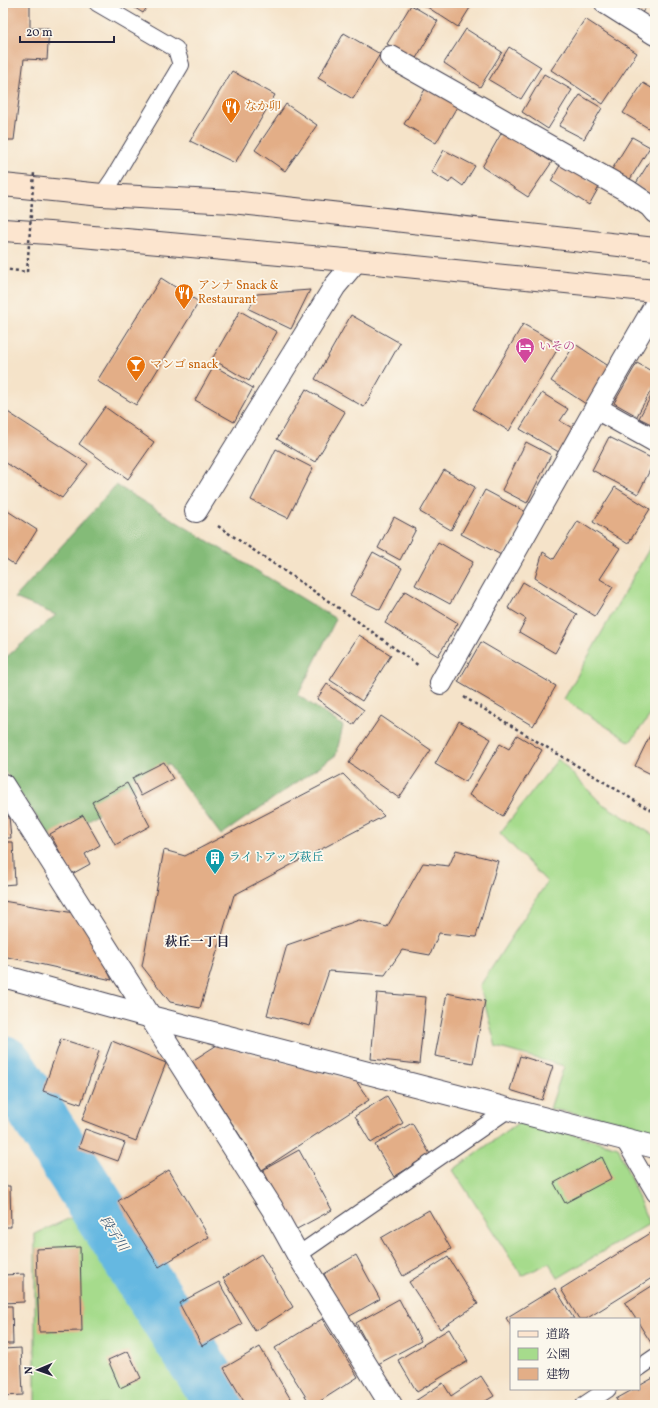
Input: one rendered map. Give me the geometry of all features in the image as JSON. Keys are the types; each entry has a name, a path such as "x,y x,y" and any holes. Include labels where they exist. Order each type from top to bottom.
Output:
{"street":[{"path":"606,3 655,34"},
{"path":"391,58 628,191 650,206 655,212"},
{"path":"3,185 102,194 232,202 655,248"},
{"path":"3,230 356,261 655,291"},
{"path":"196,511 336,286 356,261"},
{"path":"441,683 655,306"},
{"path":"596,408 655,441"},
{"path":"3,785 272,1208 298,1255 391,1405"},
{"path":"3,976 151,1017 655,1147"}],"lane":[{"path":"97,3 176,49 181,65 113,179 102,194"},
{"path":"298,1255 509,1109"},
{"path":"623,1138 655,1194"},
{"path":"640,1367 655,1357"},
{"path":"584,1405 606,1390"}],"path":[{"path":"3,269 27,272 34,172"},
{"path":"196,511 348,614 441,683 655,813"}],"green space":[{"path":"116,485 336,619 298,695 343,726 336,755 221,835 168,764 55,843 3,769 3,660 56,615 15,598"},
{"path":"653,542 655,543 655,709 630,742 564,699"},
{"path":"558,759 601,803 655,836 655,1132 614,1120 550,1109 564,1066 496,1047 480,986 547,882 500,833"},
{"path":"522,1120 618,1147 649,1224 558,1278 549,1263 522,1276 453,1170"},
{"path":"86,1211 199,1405 35,1405 35,1234"}],"building":[{"path":"3,3 30,3 30,28 49,28 47,60 24,59 14,140 3,140"},
{"path":"127,3 150,3 143,13"},
{"path":"421,3 473,3 458,27"},
{"path":"624,3 649,3 641,14"},
{"path":"411,5 438,21 415,60 387,44"},
{"path":"585,19 637,53 603,104 551,70"},
{"path":"466,29 502,52 480,87 444,63"},
{"path":"344,33 380,54 353,99 318,78"},
{"path":"509,47 541,67 521,99 489,80"},
{"path":"232,71 275,95 235,163 190,141"},
{"path":"544,74 572,90 548,129 522,112"},
{"path":"643,83 655,90 655,132 623,113"},
{"path":"427,86 458,105 436,143 404,124"},
{"path":"580,95 602,108 584,139 559,126"},
{"path":"286,104 317,125 285,171 255,150"},
{"path":"502,132 552,162 528,197 482,167"},
{"path":"632,137 650,147 629,181 611,171"},
{"path":"444,150 475,166 463,186 452,178 449,183 431,172"},
{"path":"655,153 655,197 635,185"},
{"path":"562,162 599,187 589,205 551,181"},
{"path":"161,278 199,302 136,405 97,381"},
{"path":"310,290 291,329 249,309 257,294"},
{"path":"240,311 277,332 249,381 212,359"},
{"path":"351,315 400,343 364,407 315,379"},
{"path":"523,324 560,345 509,431 473,409"},
{"path":"575,344 610,367 586,404 551,381"},
{"path":"637,363 655,373 655,383 637,416 614,403"},
{"path":"214,366 253,388 234,422 195,400"},
{"path":"306,389 345,412 315,462 277,439"},
{"path":"655,389 655,426 639,418"},
{"path":"542,393 568,409 560,421 576,430 562,454 520,429"},
{"path":"105,407 154,442 128,479 79,444"},
{"path":"3,409 88,464 62,498 3,461"},
{"path":"609,437 655,460 638,494 592,470"},
{"path":"526,442 551,455 527,503 502,490"},
{"path":"276,449 313,468 288,518 251,500"},
{"path":"444,470 475,487 451,530 420,512"},
{"path":"615,487 650,509 628,544 593,522"},
{"path":"485,490 526,512 503,556 461,534"},
{"path":"3,508 37,530 15,565 3,557"},
{"path":"394,517 416,529 400,560 378,548"},
{"path":"578,521 620,548 600,579 613,587 595,616 535,578 543,552 554,559"},
{"path":"438,542 473,562 450,604 415,585"},
{"path":"373,552 402,568 380,610 350,595"},
{"path":"523,582 577,614 555,653 519,632 526,619 508,608"},
{"path":"405,591 458,623 438,656 385,623"},
{"path":"359,635 391,655 362,701 330,680"},
{"path":"481,642 556,686 533,726 458,682"},
{"path":"327,684 364,710 353,725 317,699"},
{"path":"381,716 431,750 399,798 349,763"},
{"path":"459,721 491,739 466,782 435,764"},
{"path":"655,725 655,776 635,766"},
{"path":"517,735 542,750 503,816 469,795 500,744 509,749"},
{"path":"164,762 173,779 141,796 132,778"},
{"name":"ライトアップ萩丘","path":"343,774 384,816 234,895 200,1008 170,1002 142,966 164,850 185,856"},
{"path":"127,783 150,826 115,845 92,802"},
{"path":"83,815 100,845 85,854 90,864 72,874 50,834"},
{"path":"9,816 11,838 3,838 3,817"},
{"path":"3,842 13,842 15,884 3,885"},
{"path":"456,850 498,861 476,937 439,933 430,955 402,950 385,975 329,971 310,1026 267,1015 287,945 359,920 387,927 423,863 449,866"},
{"path":"3,901 80,914 112,980 3,956"},
{"path":"377,993 426,997 419,1064 371,1059"},
{"path":"447,993 485,1001 473,1063 435,1056"},
{"path":"61,1039 99,1051 81,1104 43,1091"},
{"path":"112,1041 166,1063 136,1141 82,1120"},
{"path":"217,1045 356,1081 369,1100 262,1170 192,1061"},
{"path":"520,1056 553,1066 542,1100 510,1090"},
{"path":"387,1096 403,1123 371,1143 355,1116"},
{"path":"412,1123 430,1154 394,1177 375,1145"},
{"path":"85,1129 125,1143 118,1161 79,1147"},
{"path":"299,1150 332,1210 295,1230 263,1170"},
{"path":"602,1157 612,1178 565,1203 554,1183"},
{"path":"169,1170 209,1237 159,1267 118,1201"},
{"path":"3,1186 10,1186 11,1227 3,1227"},
{"path":"429,1210 451,1249 403,1276 381,1238"},
{"path":"654,1231 655,1276 588,1318 578,1318 561,1289"},
{"path":"80,1247 82,1331 39,1332 36,1249"},
{"path":"261,1254 293,1307 255,1331 223,1278"},
{"path":"356,1255 380,1299 348,1317 324,1274"},
{"path":"448,1257 478,1304 440,1329 409,1282"},
{"path":"24,1274 24,1302 3,1303 3,1275"},
{"path":"219,1282 242,1324 202,1346 179,1303"},
{"path":"655,1284 655,1345 653,1346 640,1326 640,1318 635,1318 625,1303"},
{"path":"555,1288 573,1318 510,1318 510,1324 506,1318"},
{"path":"399,1299 421,1341 378,1364 356,1323"},
{"path":"3,1306 12,1306 13,1344 3,1344"},
{"path":"322,1319 358,1377 314,1405 311,1405 275,1348"},
{"path":"449,1329 468,1361 417,1392 398,1360"},
{"path":"260,1347 294,1405 246,1405 224,1368"},
{"path":"21,1348 23,1395 3,1396 3,1349"},
{"path":"128,1351 141,1378 120,1388 108,1360"},
{"path":"481,1376 494,1396 479,1405 409,1405 443,1383 451,1396"},
{"path":"655,1377 655,1405 620,1405 616,1399 632,1390 640,1390 640,1385"}],"waterway":[{"name":"段子川","path":"3,1063 6,1065 224,1405"}],"place":[{"name":"なか卯","path":"231,124"},
{"name":"アンナ Snack & Restaurant","path":"184,310"},
{"name":"いその","path":"525,364"},
{"name":"マンゴ snack","path":"136,382"},
{"name":"ライトアップ萩丘","path":"215,875"}],"district":[{"name":"萩丘一丁目","path":"197,943"}]}
